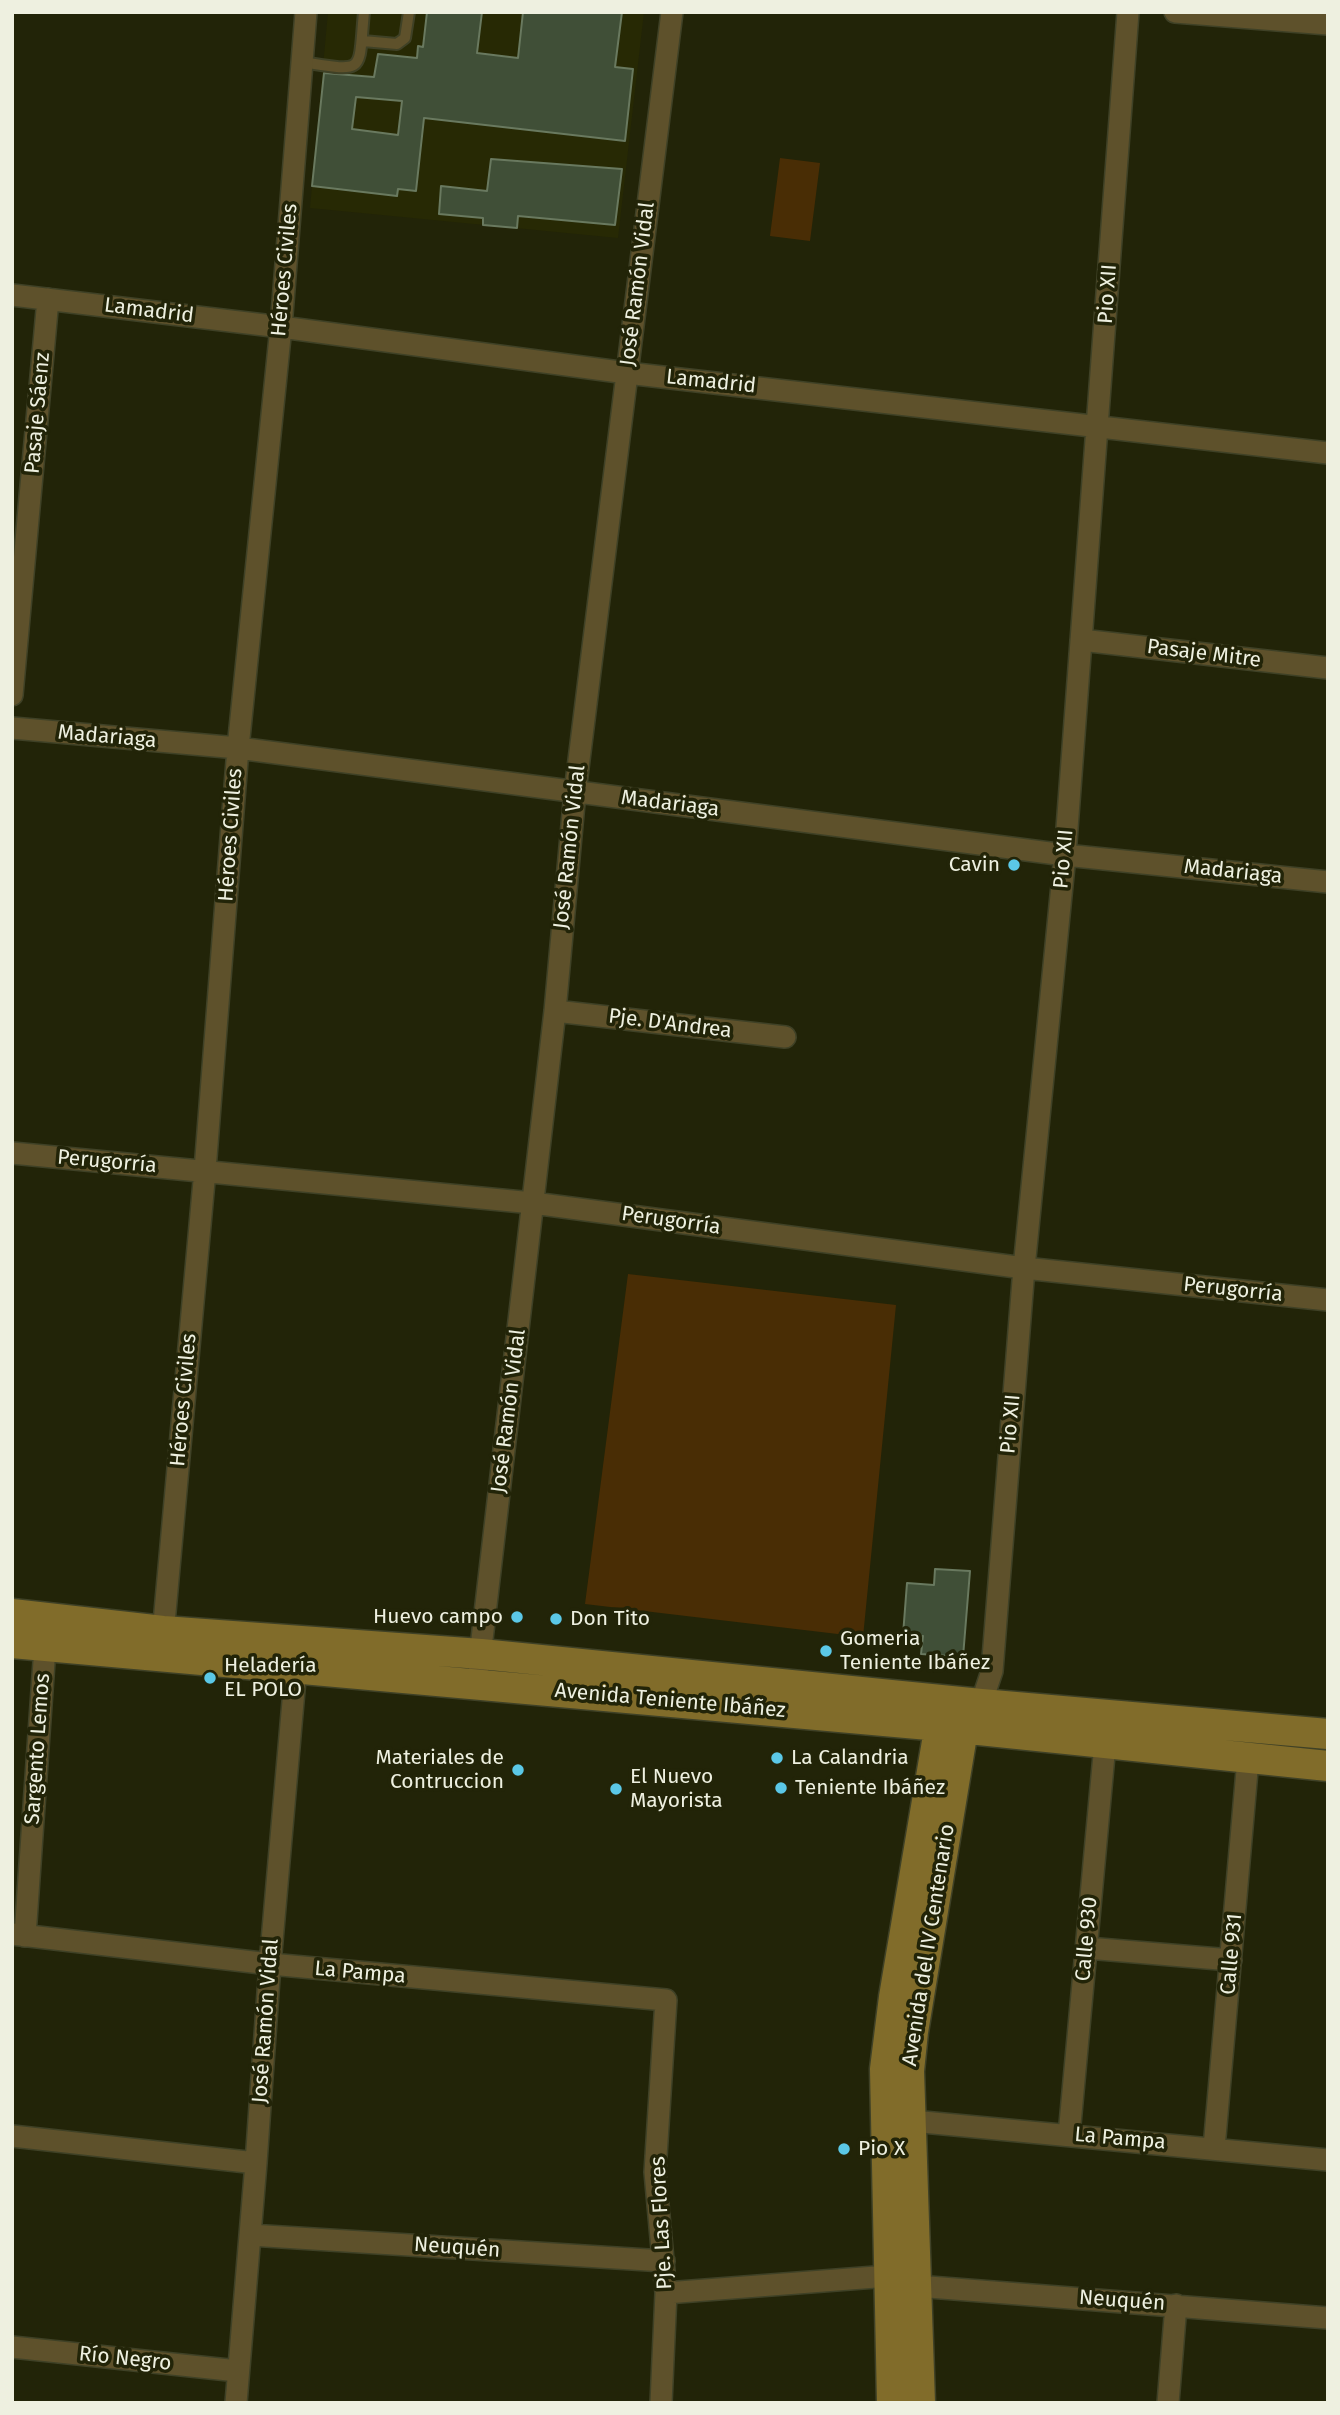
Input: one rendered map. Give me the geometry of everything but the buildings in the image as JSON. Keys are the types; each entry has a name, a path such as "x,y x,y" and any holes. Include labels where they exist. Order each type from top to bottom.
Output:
{"main road":[{"name":"Avenida Teniente Ibáñez","path":"12,1614 162,1644"},
{"name":"Avenida Teniente Ibáñez","path":"12,1643 45,1647 162,1644 297,1654 481,1654 949,1718 1105,1744 1328,1766"},
{"name":"Avenida Teniente Ibáñez","path":"297,1654 477,1684 949,1718 981,1704 1328,1734"},
{"name":"Avenida del IV Centenario","path":"892,2403 912,2121 909,2071 949,1718"},
{"name":"Avenida del IV Centenario","path":"920,2403 902,2281 885,2069 894,1997 949,1718"}],"street":[{"name":"Héroes Civiles","path":"162,1644 205,1170 238,748 281,327 306,12"},
{"name":"José Ramón Vidal","path":"477,1684 555,1011 575,792 672,12"},
{"name":"Pio XII","path":"981,1704 992,1671 1024,1268 1065,855 1128,12"},
{"path":"1175,12 1328,24"},
{"name":"Lamadrid","path":"12,295 281,327 626,373 1328,453"},
{"name":"Pasaje Sáenz","path":"12,695 48,299"},
{"name":"Pasaje Mitre","path":"1081,640 1328,668"},
{"name":"Madariaga","path":"12,728 238,748 1065,855 1328,882"},
{"name":"Pje. D'Andrea","path":"555,1011 785,1037"},
{"name":"Perugorría","path":"12,1153 533,1203 1024,1268 1328,1300"},
{"name":"Sargento Lemos","path":"19,1935 45,1647"},
{"name":"José Ramón Vidal","path":"236,2403 297,1654"},
{"name":"Calle 930","path":"1069,2134 1105,1744"},
{"name":"Calle 931","path":"1214,2148 1248,1759"},
{"name":"La Pampa","path":"19,1935 270,1964 666,2000"},
{"path":"1087,1948 1231,1960"},
{"name":"Pje. Las Flores","path":"661,2403 666,2293 655,2172 666,2000"},
{"name":"La Pampa","path":"912,2121 1328,2160"},
{"path":"12,2136 256,2163"},
{"name":"Neuquén","path":"250,2235 664,2261"},
{"name":"Neuquén","path":"666,2293 902,2281 1328,2318"},
{"path":"1168,2403 1176,2305"},
{"name":"Río Negro","path":"12,2347 239,2371"}],"lane":[{"path":"302,62 353,67 360,60 364,12"},
{"path":"363,41 397,44 405,38 409,12"}],"shaded area":[{"path":"328,12 644,12 618,238 310,208"},
{"path":"780,158 820,163 810,241 770,236"},
{"path":"628,1274 896,1305 863,1637 585,1604"}],"place":[{"name":"Cavin","path":"1014,865"},
{"name":"Huevo campo","path":"517,1617"},
{"name":"Don Tito","path":"556,1619"},
{"name":"Gomeria Teniente Ibáñez","path":"826,1651"},
{"name":"Heladería EL POLO","path":"210,1678"},
{"name":"La Calandria","path":"777,1758"},
{"name":"Materiales de Contruccion","path":"518,1770"},
{"name":"Teniente Ibáñez","path":"781,1788"},
{"name":"El Nuevo Mayorista","path":"616,1789"},
{"name":"Pio X","path":"844,2149"}]}
